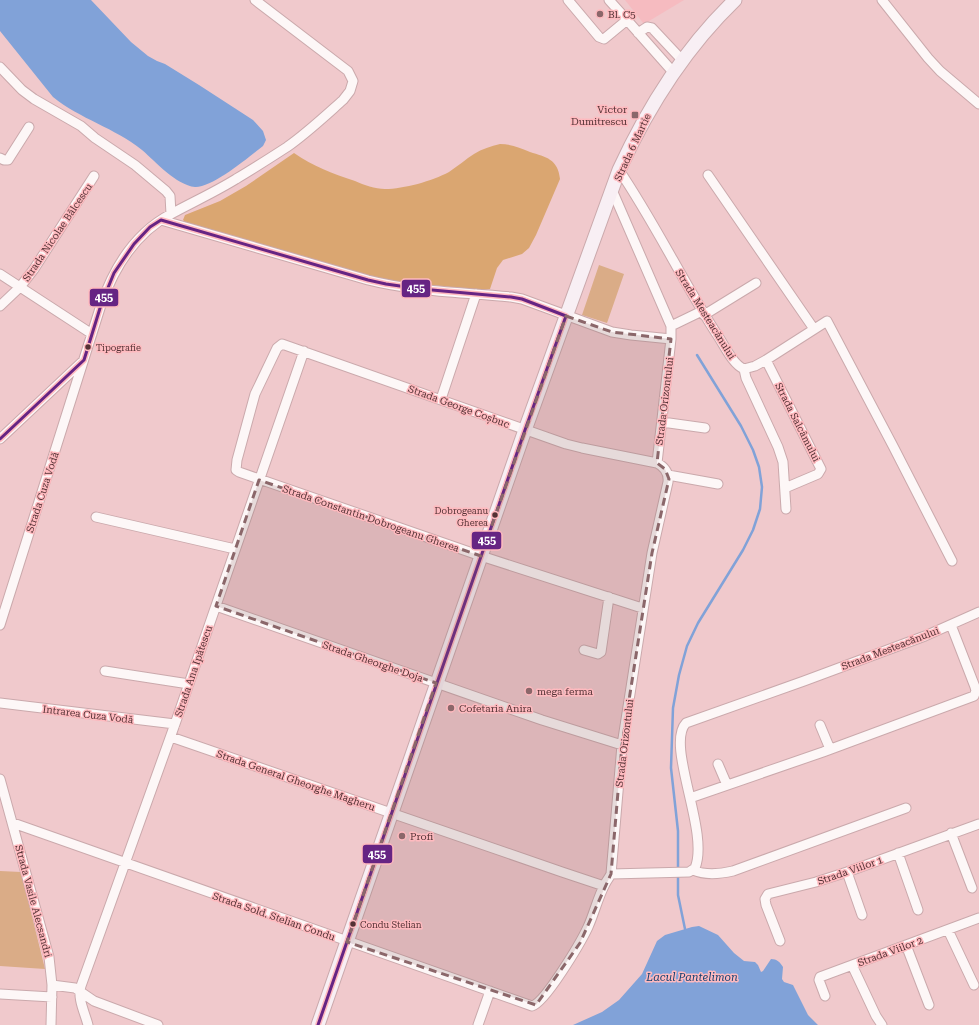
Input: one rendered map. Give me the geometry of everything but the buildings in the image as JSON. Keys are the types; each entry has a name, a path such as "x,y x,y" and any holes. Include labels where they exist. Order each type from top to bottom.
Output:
{"street":[{"path":"0,438 84,360 108,285 120,263 142,235 161,220 216,192 288,146 343,100 350,91 353,81 348,71 255,0"},
{"path":"568,0 602,39 607,37 627,20"},
{"path":"609,0 673,72"},
{"name":"Strada 6 Martie","path":"318,1025 525,430 620,170 635,136 652,104 673,72 707,29 735,0"},
{"path":"882,0 928,58 979,104"},
{"path":"638,33 647,27 652,28 682,60"},
{"path":"0,67 22,90 34,99 81,126 95,138 135,165 166,190 170,196 171,214"},
{"path":"0,158 8,160 29,127"},
{"name":"Strada Mesteacănului","path":"620,170 703,313 732,358 740,367 744,369 746,378 778,447 783,462 786,509"},
{"path":"708,175 814,329"},
{"name":"Strada Nicolae Bălcescu","path":"0,306 20,287 34,269 94,176"},
{"path":"612,190 671,326 703,313 756,284"},
{"path":"161,220 387,285 420,290 522,299 612,332 671,339"},
{"name":"Strada Nicolae Bălcescu","path":"0,274 92,334"},
{"path":"441,400 476,294"},
{"path":"744,369 766,360 827,321 952,561"},
{"name":"Strada Orizontului","path":"659,464 671,326"},
{"name":"Strada George Coșbuc","path":"259,480 239,472 236,470 236,466 257,388 280,345 285,344 525,430 582,448 659,464"},
{"name":"Strada Ana Ipătescu","path":"80,990 171,737 304,351"},
{"name":"Strada Cuza Vodă","path":"0,625 84,360"},
{"name":"Strada Salcâmului","path":"766,360 821,469 818,474 785,488"},
{"path":"662,422 705,428"},
{"path":"659,464 668,475 718,484"},
{"name":"Strada Orizontului","path":"536,1005 580,943 604,886 611,874 622,745 642,608 652,553 668,482 668,475"},
{"name":"Strada Constantin Dobrogeanu Gherea","path":"259,480 481,556 642,608"},
{"path":"96,517 235,549"},
{"path":"584,650 598,654 601,652 609,597"},
{"name":"Strada Gheorghe Doja","path":"216,606 542,720 622,745"},
{"path":"951,625 979,612"},
{"name":"Strada Mesteacănului","path":"690,798 830,749 976,694 975,687 951,625 804,681 686,723 681,731 681,751 690,798 698,835 699,850 697,863 690,871"},
{"path":"105,671 189,684"},
{"name":"Intrarea Cuza Vodă","path":"0,704 175,724"},
{"path":"820,725 830,749"},
{"name":"Strada General Gheorghe Magheru","path":"171,737 604,886"},
{"path":"718,764 727,785"},
{"name":"Strada Vasile Alecsandri","path":"0,779 46,945 51,969 51,1025"},
{"path":"611,874 671,873 690,871 719,874 733,871 906,808"},
{"name":"Strada Sold. Stelian Condu","path":"13,823 347,942 532,1006 536,1005"},
{"name":"Strada Viilor 1","path":"780,941 766,905 768,894 816,882 847,872 979,824"},
{"path":"951,834 972,888"},
{"path":"898,853 918,910"},
{"path":"847,872 862,915"},
{"name":"Strada Viilor 2","path":"825,996 819,980 820,977 979,918"},
{"path":"948,930 974,985"},
{"path":"906,945 930,1005"},
{"path":"852,965 876,1016 882,1025"},
{"path":"52,985 71,986 80,990 94,1001 158,1025"},
{"path":"80,990 88,1025"},
{"path":"478,1025 490,991"},
{"path":"0,994 52,997"}],"highlighted area":[{"path":"566,316 612,332 671,339 657,463 665,469 669,479 652,553 622,745 611,874 580,943 536,1005 347,942 436,683 216,606 259,480 481,556"}],"shaded area":[{"path":"625,0 684,0 644,24"},
{"path":"500,144 515,146 546,157 557,167 560,179 529,248 522,254 503,260 497,268 490,289 483,290 397,282 371,276 186,223 183,220 185,215 220,201 246,186 294,153 308,162 331,172 377,188 393,189 418,184 449,172 477,152"},
{"path":"599,265 624,274 607,323 582,315"},
{"path":"0,871 21,872 45,969 0,966"}],"water":[{"path":"0,0 91,0 131,42 148,56 165,64 253,120 263,131 266,140 263,146 240,164 211,183 195,187 181,182 174,178 132,142 63,105 53,97 0,31"},
{"name":"Lacul Pantelimon","path":"699,926 718,935 734,953 744,961 755,962 761,972 771,959 778,961 783,967 782,979 784,982 793,985 808,1015 818,1025 573,1025 602,1012 619,1000 642,974 657,941 665,935"}],"waterway":[{"path":"685,929 678,895 678,831 671,768 673,708 679,675 687,646 698,623 743,550 753,530 760,509 762,487 759,467 753,450 741,426 697,355"}],"transit line":[{"name":"455","path":"0,439 84,360 101,305 114,273 134,244 150,227 161,220 368,280 421,289 511,297 522,299 566,316 318,1025"}],"place":[{"name":"Bl. C5","path":"600,14"},
{"name":"Victor Dumitrescu","path":"635,115"},
{"name":"Tipografie","path":"88,347"},
{"name":"Dobrogeanu Gherea","path":"495,515"},
{"name":"mega ferma","path":"529,691"},
{"name":"Cofetaria Anira","path":"451,708"},
{"name":"Profi","path":"402,836"},
{"name":"Condu Stelian","path":"353,924"}]}
